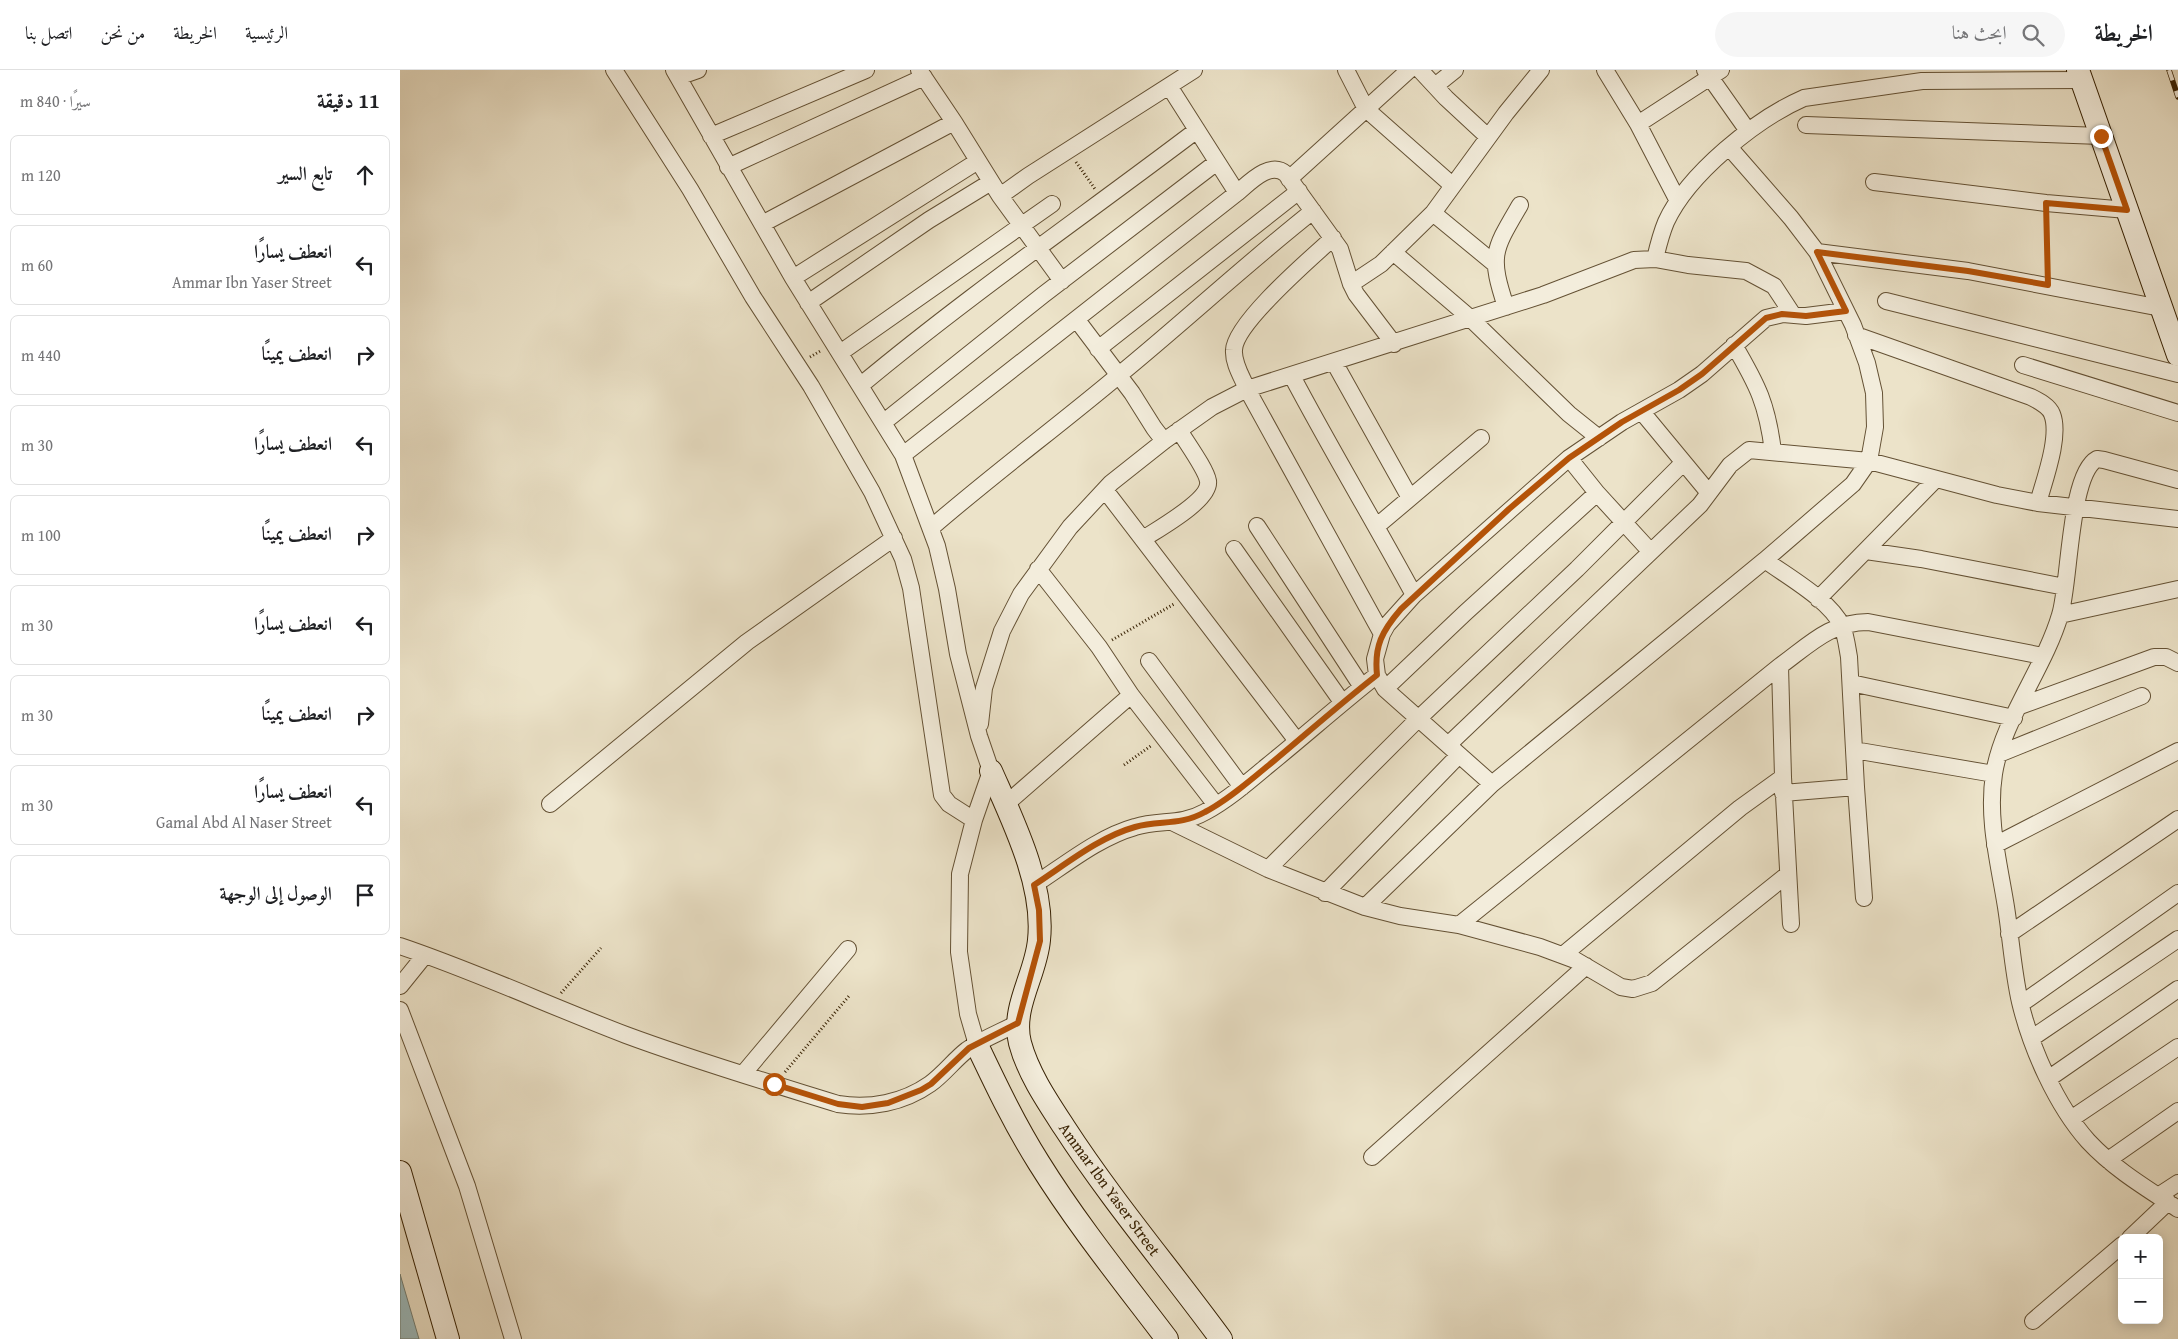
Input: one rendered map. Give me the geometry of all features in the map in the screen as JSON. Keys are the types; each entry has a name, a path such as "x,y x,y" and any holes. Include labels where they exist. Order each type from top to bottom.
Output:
{"street":[{"path":"614,70 690,189 754,298 811,386 872,492 903,559 911,588 942,794 949,804 974,820"},
{"path":"698,70 676,74 793,278 903,455 931,528 948,589 958,654 979,736 991,771 974,820 960,874 959,952 968,1014 1017,1126 1053,1185 1167,1339"},
{"path":"711,136 866,70"},
{"path":"1000,196 1028,176 1194,70"},
{"path":"1346,70 1366,109 1452,185"},
{"path":"1098,349 1294,185 1366,109 1409,70"},
{"path":"1420,70 1488,137"},
{"path":"1435,86 1455,70"},
{"path":"1351,284 1381,264 1433,213 1488,137 1541,70"},
{"path":"1605,70 1638,124 1678,201"},
{"path":"728,167 922,72 1020,226 1062,281"},
{"path":"1638,124 1712,73 1748,131"},
{"path":"1655,258 1659,240 1678,201 1729,147 1748,131 1788,105 1804,98 1922,81 2080,75 2178,355"},
{"path":"1169,86 1237,193"},
{"path":"762,224 954,122"},
{"path":"1806,125 2101,136"},
{"path":"860,385 944,317 1038,250 1197,130"},
{"path":"1365,907 1492,784 1765,560 1852,484 1868,461 1875,427 1874,394 1867,363 1846,311 1817,252 1792,218 1729,147"},
{"path":"793,278 978,161"},
{"path":"884,422 1062,281 1217,162"},
{"path":"903,455 1077,320 1260,174 1273,169 1281,170 1333,238 1340,249 1356,294 1394,344"},
{"path":"808,303 929,220 991,182"},
{"path":"1874,182 2046,203 2127,210"},
{"path":"840,353 1052,204"},
{"path":"1506,307 1495,264 1496,253 1520,205"},
{"path":"931,528 983,483 1119,375 1249,262 1314,211"},
{"path":"1433,213 1495,264"},
{"path":"1333,238 1278,290 1240,331 1235,341 1235,361 1247,390 1382,634"},
{"path":"1393,252 1469,317 1569,414 1599,438"},
{"path":"1817,252 1959,270 2048,285 2161,308"},
{"path":"979,736 984,688 1002,631 1021,594 1038,569 1070,527 1105,490 1164,441 1212,407 1247,390 1394,344 1469,317 1506,307 1634,260 1655,258 1688,265 1732,268 1746,271 1774,286 1793,315"},
{"path":"1886,301 2178,374"},
{"path":"1492,784 1418,719 1381,682 1375,659 1382,634 1387,625 1414,595 1569,458 1702,374 1766,318 1775,315 1806,316 1846,311"},
{"path":"1077,320 1119,375 1164,441"},
{"path":"1856,335 2031,397 2045,405 2052,413 2054,437 2038,503"},
{"path":"1734,346 1755,380 1763,399 1769,421 1773,451"},
{"path":"1334,362 1410,498"},
{"path":"2023,365 2178,413"},
{"path":"1292,376 1322,433 1377,526 1414,595"},
{"path":"1642,412 1710,493"},
{"path":"1144,539 1195,503 1207,488 1208,481 1204,472 1179,430"},
{"path":"1377,526 1481,438"},
{"path":"1325,893 1453,750 1650,552 1700,505 1730,465 1749,450 1868,461 1997,495 2038,503 2178,518"},
{"path":"1569,458 1597,493 1650,552"},
{"path":"2168,1202 2125,1174 2088,1140 2072,1119 2048,1079 2021,1004 1995,845 1994,774 1999,754 2060,615 2075,508 2087,468 2097,460 2178,480"},
{"path":"1268,869 1418,719 1624,524 1683,463"},
{"path":"1818,599 1936,479"},
{"path":"1105,490 1297,742"},
{"path":"1034,885 1106,839 1136,826 1174,823 1192,819 1242,787 1342,702 1362,687 1381,682 1465,613 1597,493"},
{"path":"1257,526 1362,687"},
{"path":"550,804 747,642 894,538"},
{"path":"1234,549 1342,702"},
{"path":"1866,551 1921,559 2065,587"},
{"path":"1765,560 1818,599 1841,625 1849,656 1864,898"},
{"path":"1038,569 1099,647 1130,695 1164,736 1216,805"},
{"path":"2060,615 2178,589"},
{"path":"1459,925 1780,666 1817,639 1841,625 1868,622 2043,656"},
{"path":"1851,682 2017,712 2154,657 2166,657 2178,662"},
{"path":"1150,661 1242,787"},
{"path":"1780,666 1783,785 1790,924"},
{"path":"1006,804 1130,695"},
{"path":"1999,754 2142,696"},
{"path":"1854,750 1994,774"},
{"path":"1995,845 2178,751"},
{"name":"Ammar Ibn Yaser Street","path":"991,771 1019,838 1034,885 1039,910 1040,941 1010,1027 1020,1042 1028,1064 1049,1103 1089,1166 1221,1339"},
{"path":"1563,954 1740,808 1783,785 1856,787"},
{"path":"2009,934 2178,819"},
{"path":"1174,823 1268,869 1325,893 1365,907 1400,916 1459,925 1563,954 1621,986 1633,989 1652,983 1788,874"},
{"path":"2021,1004 2178,893"},
{"path":"2032,1038 2178,939"},
{"path":"400,946 677,1053 838,1104 862,1107 888,1103 910,1095 931,1084 961,1055 1010,1027"},
{"path":"743,1074 848,949"},
{"path":"400,986 425,955"},
{"path":"1372,1157 1586,966"},
{"path":"2048,1079 2178,989"},
{"path":"400,1010 467,1186 513,1339"},
{"path":"2072,1119 2178,1046"},
{"path":"2108,1160 2178,1111"},
{"path":"400,1172 448,1339"},
{"path":"2134,1234 2168,1202 2178,1183"},
{"path":"2033,1321 2118,1248"}],"path":[{"path":"2046,203 2048,285"},
{"path":"809,358 824,350"},
{"path":"1099,647 1187,596"},
{"path":"1124,765 1164,736"},
{"path":"551,1005 601,948"},
{"path":"774,1084 849,996"}],"water":[{"path":"400,1274 419,1339 400,1339"}],"railway":[{"path":"2169,70 2178,97"}],"route":[{"path":"774,1084 838,1104 862,1107 888,1103 899,1100 931,1084 969,1048 1018,1023 1021,1004 1040,941 1039,910 1034,885 1106,839 1136,826 1174,823 1192,819 1206,812 1242,787 1342,702 1377,675 1375,659 1382,634 1387,625 1414,595 1509,509 1569,458 1622,422 1679,390 1702,374 1766,318 1782,314 1806,316 1846,311 1817,252 1968,271 2048,285 2046,203 2127,210 2101,136"}]}
